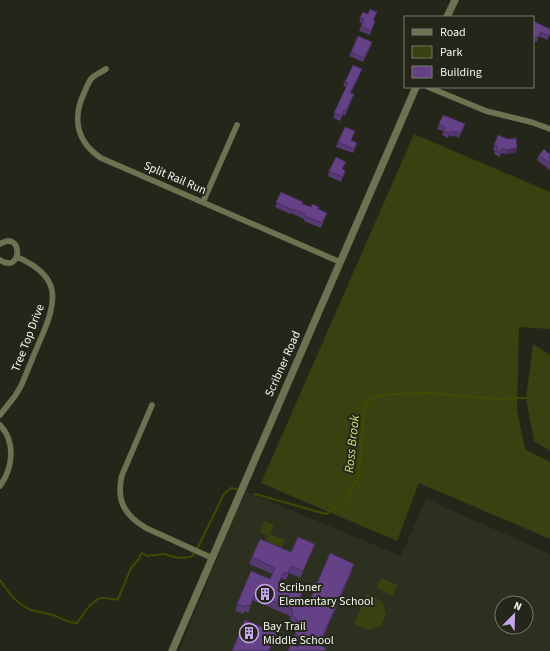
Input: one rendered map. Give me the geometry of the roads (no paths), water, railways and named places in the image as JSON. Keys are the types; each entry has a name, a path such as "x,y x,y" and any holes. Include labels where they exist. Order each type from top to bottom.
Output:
{"street":[{"path":"447,16 455,0"},
{"name":"Split Rail Run","path":"106,69 91,79 79,105 78,125 86,145 93,152 101,158 340,262"},
{"name":"Scribner Road","path":"172,651 416,88"},
{"path":"430,88 486,111 527,121 550,129"},
{"path":"203,202 237,125"},
{"path":"0,244 8,241 14,244 18,250 15,260 9,263 0,260"},
{"name":"Tree Top Drive","path":"0,415 21,386 49,319 54,299 48,278 42,271 36,266 17,257"},
{"path":"152,405 122,475 119,486 121,501 128,514 136,523 212,558"},
{"path":"0,424 8,437 11,452 10,467 0,486"}],"waterway":[{"name":"Ross Brook","path":"255,494 326,514 347,499 359,476 364,408 373,397 393,394 427,393 496,399 526,398"},
{"name":"Ross Brook","path":"0,580 13,597 25,607 77,623 88,608 98,599 118,599 131,568 142,553 147,556 164,554 178,558 191,557 196,551 224,494 231,488 237,489"}],"place":[{"name":"Scribner Elementary School","path":"265,594"},
{"name":"Bay Trail Middle School","path":"249,633"}]}
